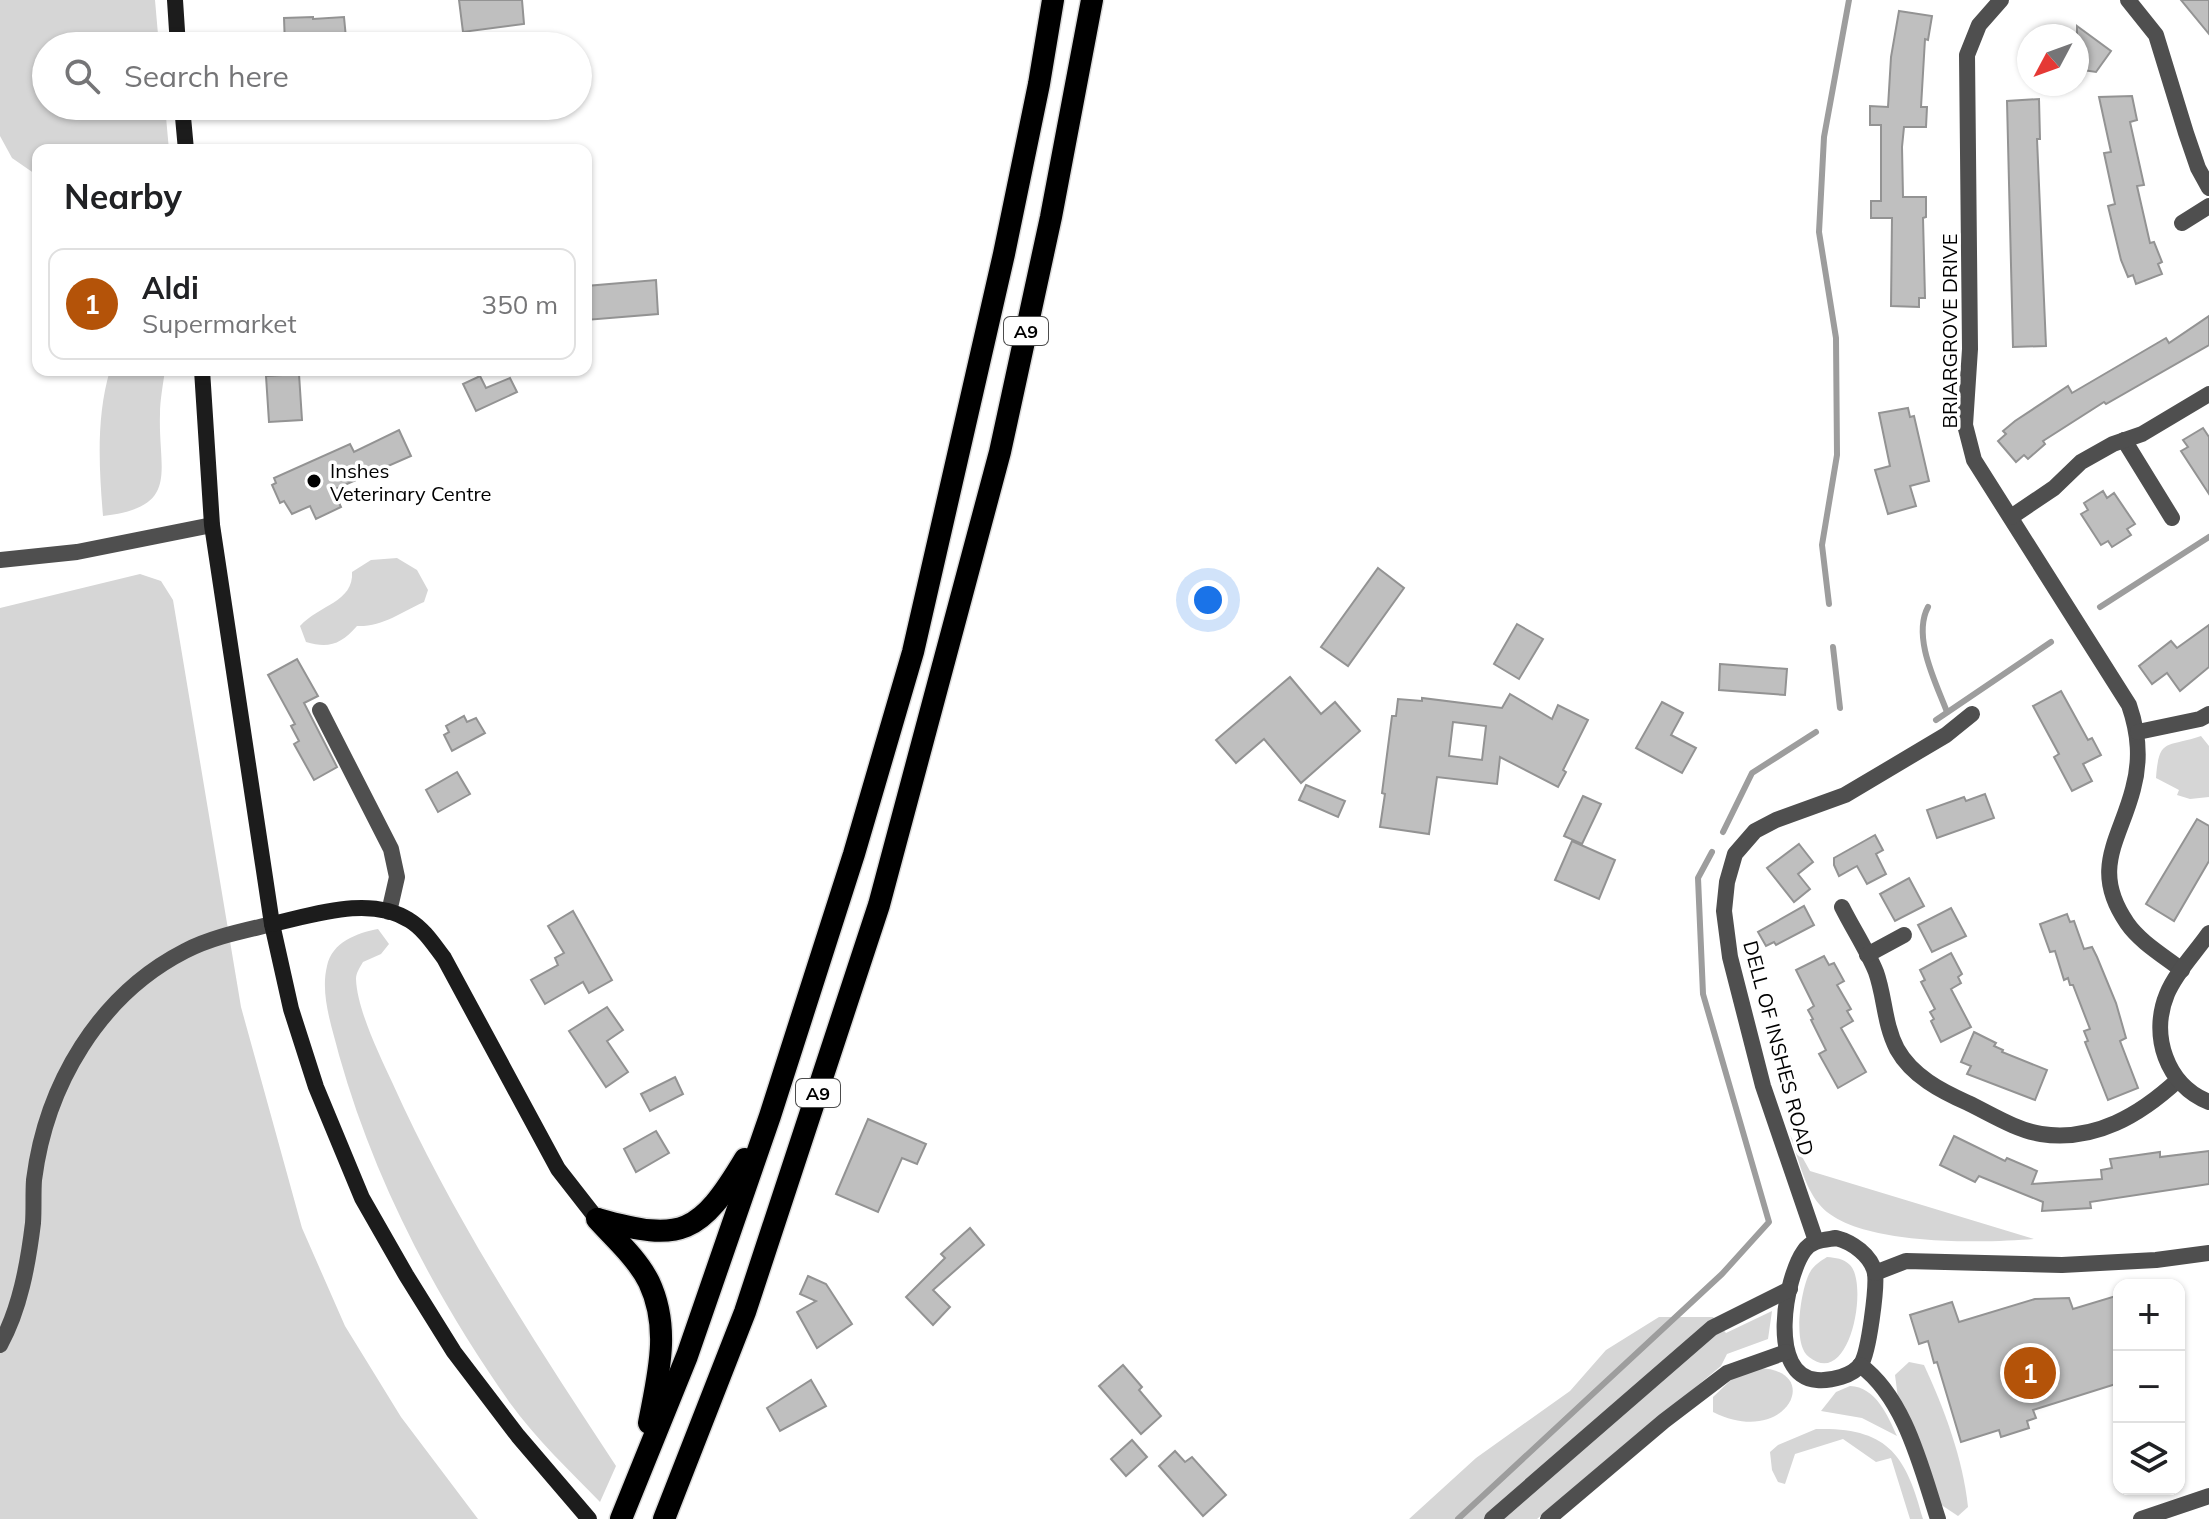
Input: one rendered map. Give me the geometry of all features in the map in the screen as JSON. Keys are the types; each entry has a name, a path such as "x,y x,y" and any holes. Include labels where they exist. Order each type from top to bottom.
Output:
{"highway":[{"name":"A9","path":"621,1519 687,1356 770,1116 854,854 913,652 1004,254 1053,0"},
{"name":"A9","path":"664,1519 745,1312 879,905 1000,452 1051,217 1092,0"},
{"name":"A9","path":"597,1219 654,1232 692,1224 710,1210 725,1191 770,1116"},
{"name":"A9","path":"597,1219 648,1280 659,1311 663,1340 659,1372 636,1483"}],"main road":[{"path":"175,0 177,32"},
{"path":"183,120 185,144"},
{"path":"202,376 212,525 272,924 291,1009 316,1087 362,1198 454,1352 518,1436 587,1517"},
{"path":"272,924 336,911 363,909 389,912 409,920 429,938 444,958 558,1169 597,1219"}],"street":[{"name":"BRIARGROVE DRIVE","path":"2001,0 1979,25 1967,55 1970,349 1965,425 1974,460 2089,637 2129,705 2138,732"},
{"path":"2129,0 2156,35 2190,145 2209,188"},
{"path":"2182,223 2209,206"},
{"path":"2011,517 2054,488 2081,462 2142,434 2209,394"},
{"path":"2124,440 2172,518"},
{"path":"0,560 77,552 212,525"},
{"path":"320,710 391,849 397,877 389,912"},
{"name":"DELL OF INSHES ROAD","path":"1816,1241 1763,1086 1730,957 1724,911 1727,882 1735,854 1755,831 1776,820 1845,795 1946,735 1972,714"},
{"path":"2182,970 2127,924 2115,900 2109,875 2110,853 2134,787 2138,732 2200,719 2209,714"},
{"path":"1842,907 1875,972 1886,1022 1898,1050 1915,1071 1937,1089 2014,1125 2041,1134 2077,1135 2106,1128 2134,1115 2178,1080"},
{"path":"0,1345 20,1296 28,1258 34,1182 42,1139 56,1094 76,1054 103,1016 142,978 187,949 272,924"},
{"path":"2209,933 2168,992 2160,1020 2162,1052 2178,1080 2200,1099 2209,1102"},
{"path":"1867,955 1904,935"},
{"path":"1836,1238 1850,1242 1866,1256 1875,1273 1869,1343 1860,1365 1839,1378 1813,1380 1796,1369 1786,1352 1783,1322 1790,1289 1804,1250 1816,1241 1836,1238"},
{"path":"1875,1273 1906,1261 2062,1265 2156,1260 2209,1253"},
{"path":"1492,1519 1712,1328 1790,1289"},
{"path":"1548,1519 1664,1421 1727,1373 1786,1352"},
{"path":"1860,1365 1878,1378 1889,1393 1919,1461 1938,1519"},
{"path":"2141,1519 2209,1496"}],"shaded area":[{"path":"0,0 155,0 158,32 32,32 32,120 166,120 168,144 32,144 32,172 12,158 0,136"},
{"path":"109,376 164,376 160,409 162,469 155,495 145,504 128,511 103,516 100,461 102,406"},
{"path":"397,558 417,570 428,590 424,602 383,621 357,626 334,643 321,645 306,642 300,626 341,597 351,582 352,572 371,560"},
{"path":"140,574 161,581 173,600 241,1007 302,1228 345,1326 401,1417 478,1519 0,1519 0,608"},
{"path":"2201,736 2209,746 2209,797 2190,799 2177,795 2179,790 2156,778 2157,765 2166,746"},
{"path":"378,929 389,944 381,954 363,962 356,977 360,1004 370,1031 416,1133 468,1231 616,1466 600,1502 531,1429 483,1363 433,1280 370,1147 333,1033 325,977 330,958 340,945 354,936"},
{"path":"1790,1135 1810,1171 2034,1239 1920,1239 1860,1228 1836,1218 1819,1204 1809,1189"},
{"path":"1827,1257 1850,1265 1857,1292 1852,1330 1845,1347 1835,1359 1823,1363 1809,1357 1804,1351 1799,1330 1803,1292 1809,1274 1816,1264"},
{"path":"1772,1311 1768,1339 1727,1354 1721,1366 1537,1519 1409,1519 1476,1458 1570,1391 1606,1350 1659,1317 1713,1317 1726,1333"},
{"path":"1909,1362 1924,1365 1952,1434 1968,1507 1958,1516 1937,1502 1898,1398 1895,1375"},
{"path":"1758,1368 1778,1372 1790,1380 1793,1392 1788,1404 1777,1415 1761,1421 1739,1421 1713,1412 1713,1397 1733,1378"},
{"path":"1850,1386 1867,1391 1874,1397 1897,1436 1862,1418 1821,1411 1836,1392"},
{"path":"1816,1429 1861,1433 1890,1449 1909,1478 1923,1519 1910,1519 1891,1458 1876,1462 1843,1439 1795,1454 1785,1484 1778,1482 1772,1470 1770,1452 1778,1445"}],"building":[{"path":"459,0 522,0 524,24 463,32"},
{"path":"2181,0 2209,0 2209,34"},
{"path":"1899,11 1932,16 1928,40 1925,39 1921,107 1927,107 1926,127 1904,127 1902,147 1903,197 1926,197 1926,217 1923,218 1925,298 1919,298 1919,307 1891,306 1892,218 1871,218 1871,201 1881,201 1881,125 1870,125 1870,106 1888,107 1891,57"},
{"path":"344,17 345,32 284,32 284,18"},
{"path":"2089,35 2111,51 2096,72 2089,71"},
{"path":"2132,96 2137,120 2130,122 2144,185 2137,186 2150,243 2154,242 2162,262 2158,264 2162,274 2136,284 2133,275 2128,277 2121,260 2108,206 2115,204 2104,153 2111,152 2099,97"},
{"path":"2039,99 2040,139 2037,139 2046,346 2013,347 2007,101"},
{"path":"656,280 658,314 592,320 592,285"},
{"path":"2209,316 2209,345 2106,404 2104,402 2043,441 2045,444 2028,459 2024,455 2016,462 1998,441 2006,434 2003,431 2015,421 2068,386 2072,393 2166,338 2169,343"},
{"path":"266,376 299,376 302,420 269,422"},
{"path":"480,376 486,388 510,378 517,392 476,411 463,384"},
{"path":"1908,408 1910,417 1914,416 1929,481 1910,486 1916,506 1888,514 1875,470 1890,466 1879,413"},
{"path":"2203,428 2209,437 2209,494 2181,451 2188,447 2183,440"},
{"name":"Inshes Veterinary Centre","path":"399,430 411,456 333,490 341,507 316,519 310,506 292,514 284,501 280,503 272,485 276,483 274,478 350,444 354,452"},
{"path":"2103,491 2107,498 2114,493 2135,524 2127,529 2131,535 2112,547 2108,541 2101,545 2081,514 2088,510 2084,503"},
{"path":"1378,568 1404,588 1348,666 1321,647"},
{"path":"1517,624 1543,639 1519,679 1494,664"},
{"path":"2209,625 2209,667 2180,691 2167,673 2152,684 2139,666 2171,641 2177,648"},
{"path":"297,659 318,696 304,703 337,767 314,780 294,744 299,741 291,726 295,724 268,675"},
{"path":"1720,664 1787,669 1785,695 1719,690"},
{"path":"1290,677 1321,714 1335,702 1360,731 1301,783 1264,739 1236,763 1216,740"},
{"path":"2061,691 2088,740 2092,738 2101,755 2083,764 2092,781 2072,791 2054,757 2059,754 2033,706"},
{"path":"1510,694 1552,719 1558,705 1588,720 1558,787 1500,757 1497,784 1437,777 1429,834 1380,827 1392,716 1396,716 1398,699 1422,701 1422,698 1502,708","holes":["1453,722 1486,726 1482,760 1449,756"]},
{"path":"1662,702 1683,713 1671,735 1696,748 1682,773 1636,748"},
{"path":"464,716 467,722 476,718 485,733 452,751 444,735 449,732 446,726"},
{"path":"457,772 470,794 438,812 426,790"},
{"path":"1306,785 1345,801 1338,817 1299,800"},
{"path":"1985,794 1994,818 1937,838 1927,810 1964,797 1966,801"},
{"path":"1583,796 1601,804 1582,844 1564,836"},
{"path":"2197,819 2209,826 2209,861 2174,921 2146,904"},
{"path":"1875,835 1883,850 1876,854 1886,874 1867,884 1857,866 1839,876 1834,858"},
{"path":"1572,841 1615,860 1599,899 1555,880"},
{"path":"1799,844 1813,862 1798,874 1810,889 1794,902 1767,868"},
{"path":"1909,878 1924,906 1895,921 1880,894"},
{"path":"1804,906 1814,925 1776,945 1774,942 1766,946 1758,932"},
{"path":"1951,908 1966,936 1932,952 1918,925"},
{"path":"573,911 612,980 589,993 583,982 545,1004 531,980 558,965 555,958 564,953 548,926"},
{"path":"2067,914 2070,922 2074,921 2084,949 2092,947 2116,1003 2126,1038 2120,1041 2138,1088 2108,1100 2085,1042 2088,1041 2084,1031 2090,1029 2073,985 2070,985 2068,978 2064,980 2055,951 2050,952 2040,924"},
{"path":"1951,953 1962,974 1958,977 1961,983 1951,989 1971,1027 1941,1042 1931,1021 1934,1019 1930,1012 1935,1009 1921,982 1925,980 1920,970"},
{"path":"1824,956 1829,965 1834,963 1844,981 1837,985 1851,1009 1847,1011 1853,1021 1841,1028 1866,1072 1838,1088 1819,1054 1826,1050 1808,1010 1814,1006 1796,970"},
{"path":"607,1007 623,1030 607,1041 628,1072 606,1087 569,1031"},
{"path":"1974,1032 1996,1043 1994,1046 2002,1052 2047,1070 2035,1100 1967,1074 1971,1066 1961,1062"},
{"path":"675,1077 683,1094 650,1111 641,1094"},
{"path":"868,1119 926,1144 917,1164 902,1158 878,1212 836,1194"},
{"path":"656,1131 669,1153 636,1172 624,1149"},
{"path":"1954,1136 2005,1161 2007,1158 2037,1171 2032,1184 2102,1179 2101,1170 2112,1168 2110,1159 2160,1152 2160,1157 2209,1151 2209,1184 2090,1202 2091,1208 2042,1211 2043,1202 1979,1176 1975,1182 1940,1165"},
{"path":"970,1228 984,1245 933,1290 950,1307 933,1325 906,1297 945,1258 941,1254"},
{"path":"808,1276 826,1284 852,1324 817,1348 797,1312 816,1301 800,1294"},
{"path":"2113,1297 2113,1385 2033,1410 2036,1418 2027,1421 2029,1428 2001,1437 1999,1430 1961,1442 1937,1362 1934,1363 1928,1341 1919,1344 1910,1315 1952,1302 1959,1322 2035,1299 2069,1298 2073,1309"},
{"path":"1123,1365 1161,1416 1141,1434 1099,1386"},
{"path":"811,1380 826,1406 780,1431 767,1408"},
{"path":"1132,1440 1147,1457 1126,1476 1111,1459"},
{"path":"1175,1451 1185,1462 1192,1457 1226,1495 1203,1516 1159,1466"}],"waterway":[{"path":"1829,604 1822,545 1837,455 1836,338 1819,232 1824,137 1849,0"},
{"path":"2100,607 2209,537"},
{"path":"1928,607 1924,619 1924,646 1947,712"},
{"path":"1936,720 2051,642"},
{"path":"1833,647 1840,708"},
{"path":"1723,832 1752,773 1816,732"},
{"path":"1458,1519 1722,1274 1769,1222 1703,994 1698,878 1712,852"}],"place":[{"name":"Inshes Veterinary Centre","path":"314,481"},
{"name":"Aldi","path":"2030,1373"}]}
